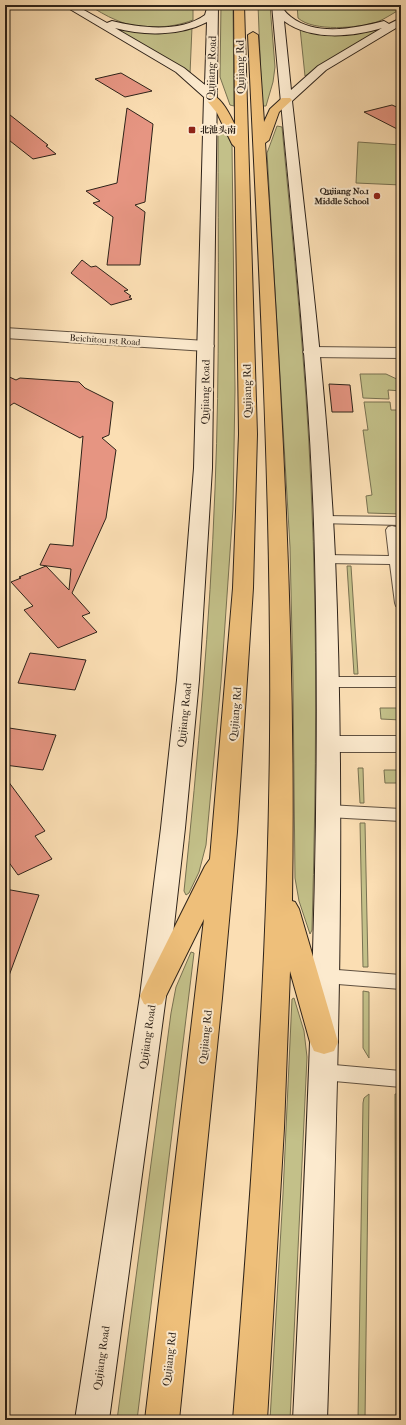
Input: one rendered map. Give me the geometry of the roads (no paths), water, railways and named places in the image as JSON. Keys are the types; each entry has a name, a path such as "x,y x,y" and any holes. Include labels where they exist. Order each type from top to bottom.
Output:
{"highway":[{"name":"Qujiang Rd","path":"239,5 279,554 281,695 280,887 271,1101 250,1420"},
{"name":"Qujiang Rd","path":"162,1420 209,998 223,855 239,657 248,476 247,359 252,5"},
{"path":"210,97 250,149 274,110 286,100"},
{"path":"153,996 223,855"},
{"path":"280,887 324,1042"}],"main road":[{"path":"68,5 180,70 210,97"},
{"path":"79,5 113,24 128,28 149,30 170,29 194,24 207,19 213,7"},
{"name":"Qujiang Road","path":"92,1420 153,996 173,828 192,637 203,468 213,7"},
{"path":"277,8 290,21 299,26 334,31 372,28 384,25 401,15"},
{"path":"277,8 318,435 325,559 328,682 328,811 324,1042 310,1420"},
{"path":"286,100 322,68 401,22"},
{"name":"Beichitou 1st Road","path":"5,333 206,346"},
{"path":"311,352 401,353"},
{"path":"328,744 401,744"}],"lane":[{"path":"323,520 401,521"},
{"path":"392,530 401,603"},
{"path":"325,559 396,560"},
{"path":"328,682 401,682"},
{"path":"328,811 401,815"},
{"path":"325,976 401,982"},
{"path":"323,1072 401,1079"}],"place":[{"name":"北池头南","path":"192,130"},
{"name":"Qujiang No.1 Middle School","path":"377,196"}]}
